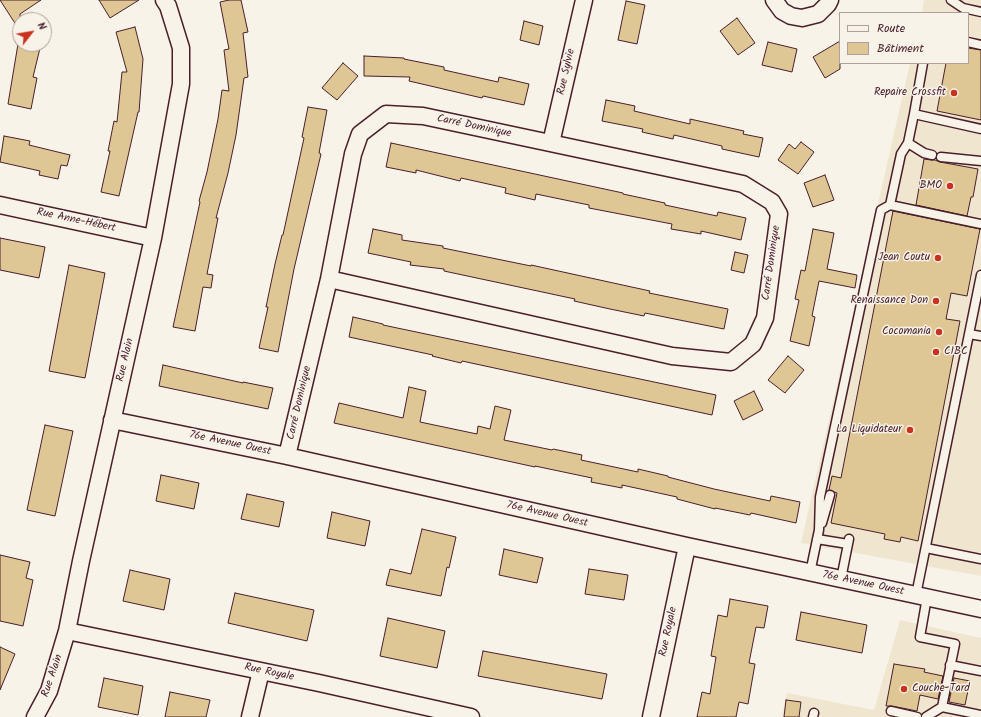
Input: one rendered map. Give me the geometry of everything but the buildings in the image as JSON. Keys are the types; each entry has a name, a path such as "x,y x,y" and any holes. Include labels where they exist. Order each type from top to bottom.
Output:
{"street":[{"name":"Rue Alain","path":"35,717 50,691 67,631 153,238 181,84 181,48 168,6 164,0"},
{"name":"Rue Sylvie","path":"550,144 584,0"},
{"path":"774,0 782,11 791,16 802,18 818,14 830,0"},
{"name":"Carré Dominique","path":"287,456 329,279 356,147 360,134 386,114 422,116 743,184 772,202 779,214 765,318 753,344 731,362 672,356 329,279"},
{"name":"Rue Anne-Hébert","path":"0,205 153,238"},
{"name":"76e Avenue Ouest","path":"112,420 287,456 841,580 981,609"},
{"name":"Rue Royale","path":"651,717 687,546"},
{"name":"Rue Royale","path":"67,631 261,671 471,717"},
{"path":"250,717 261,671"}],"lane":[{"path":"951,0 963,8 981,12"},
{"path":"969,42 981,45"},
{"path":"890,205 901,154 908,143 923,64"},
{"path":"914,114 981,129"},
{"path":"908,143 932,155"},
{"path":"941,157 981,161"},
{"path":"819,530 820,496 881,210 890,205 981,224"},
{"path":"942,707 954,644 920,637 926,548 981,275"},
{"path":"969,334 981,336"},
{"path":"810,573 819,530 830,495"},
{"path":"817,539 849,541 841,580"},
{"path":"926,548 981,559"},
{"path":"950,665 981,671"},
{"path":"926,717 942,707 981,715"},
{"path":"892,711 917,717"}],"shaded area":[{"path":"924,0 981,0 981,576 801,543 910,64 969,64 969,12 922,12"},
{"path":"900,620 981,638 981,717 782,717 787,693 874,710"}],"place":[{"name":"Repaire Crossfit","path":"954,93"},
{"name":"BMO","path":"950,186"},
{"name":"Jean Coutu","path":"938,258"},
{"name":"Renaissance Don","path":"936,301"},
{"name":"Cocomania","path":"939,332"},
{"name":"CIBC","path":"936,352"},
{"name":"La Liquidateur","path":"910,430"},
{"name":"Couche-Tard","path":"904,689"}]}
